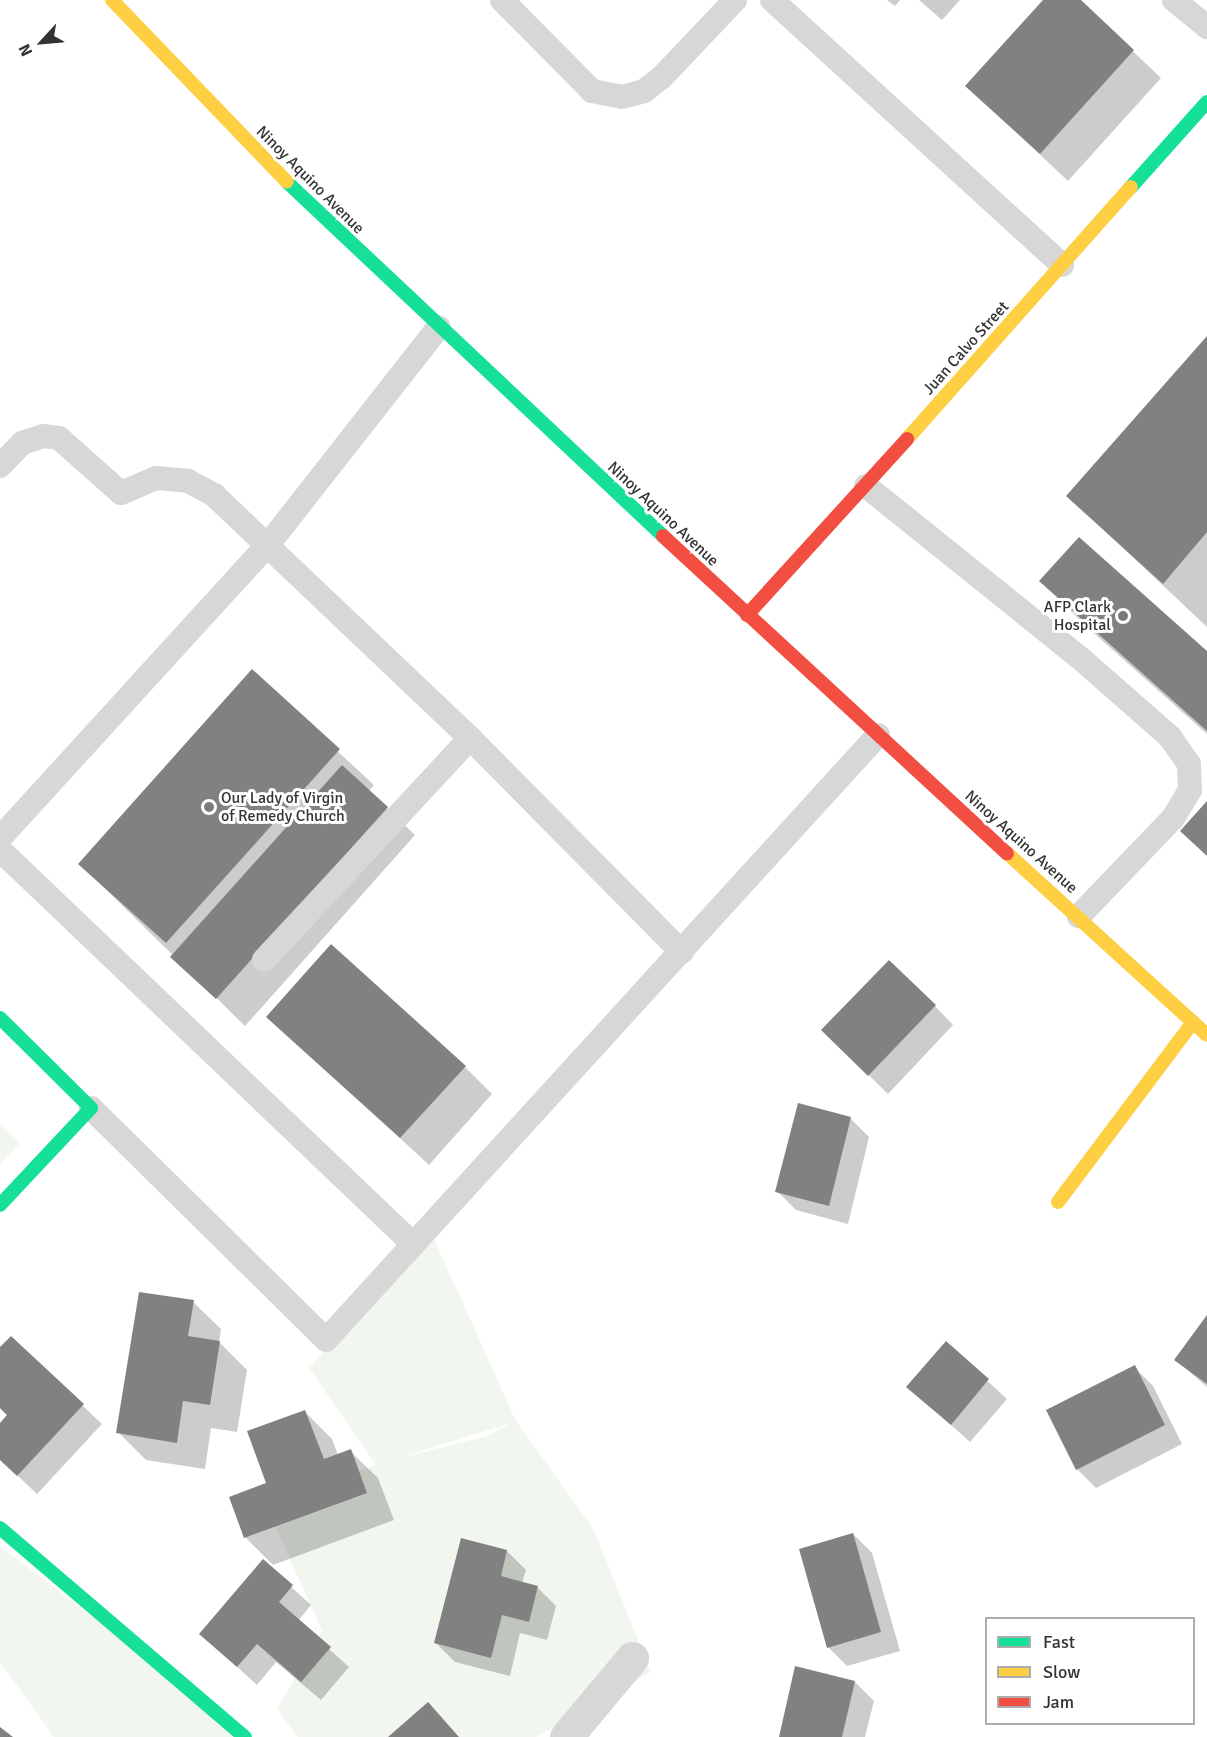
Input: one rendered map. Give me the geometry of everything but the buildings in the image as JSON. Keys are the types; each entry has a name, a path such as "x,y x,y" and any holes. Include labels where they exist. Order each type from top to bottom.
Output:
{"main road":[{"name":"Ninoy Aquino Avenue","path":"112,0 316,212 747,615 1207,1035"},
{"name":"Juan Calvo Street","path":"747,615 866,486 1207,102"},
{"path":"0,1018 91,1108 0,1204"},
{"path":"1058,1202 1193,1022"},
{"path":"0,1527 245,1737"}],"street":[{"path":"566,1737 632,1658"}],"lane":[{"path":"502,0 592,91 622,97 644,91 662,77 735,0"},
{"path":"772,0 1062,265"},
{"path":"1174,0 1207,27"},
{"path":"0,838 267,546 439,327"},
{"path":"0,466 22,443 43,436 59,438 120,493 156,478 188,481 214,495 470,738 682,952"},
{"path":"866,486 1087,664 1170,737 1189,764 1190,790 1173,818 1079,916"},
{"path":"91,1108 326,1340 878,735"},
{"path":"264,960 470,738"},
{"path":"0,850 413,1244"}],"shaded area":[{"path":"0,1123 20,1143 0,1164"},
{"path":"430,1230 516,1421 594,1530 651,1672 536,1737 298,1737 277,1709 322,1631 264,1500 376,1465 309,1368","holes":["511,1423 487,1436 396,1459"]},
{"path":"0,1546 250,1737 54,1737 0,1662"}],"traffic: fast":[{"path":"1131,187 1207,102"},
{"path":"287,182 663,536"},
{"path":"0,1018 91,1108 0,1205"},
{"path":"0,1528 245,1737"}],"traffic: slow":[{"path":"112,0 287,182"},
{"path":"907,439 1131,187"},
{"path":"1007,853 1207,1035"},
{"path":"1058,1202 1193,1022"}],"traffic: jam":[{"path":"747,615 907,439"},
{"path":"663,536 1007,853"}],"place":[{"name":"AFP Clark Hospital","path":"1123,616"},
{"name":"Our Lady of Virgin of Remedy Church","path":"209,807"}]}
